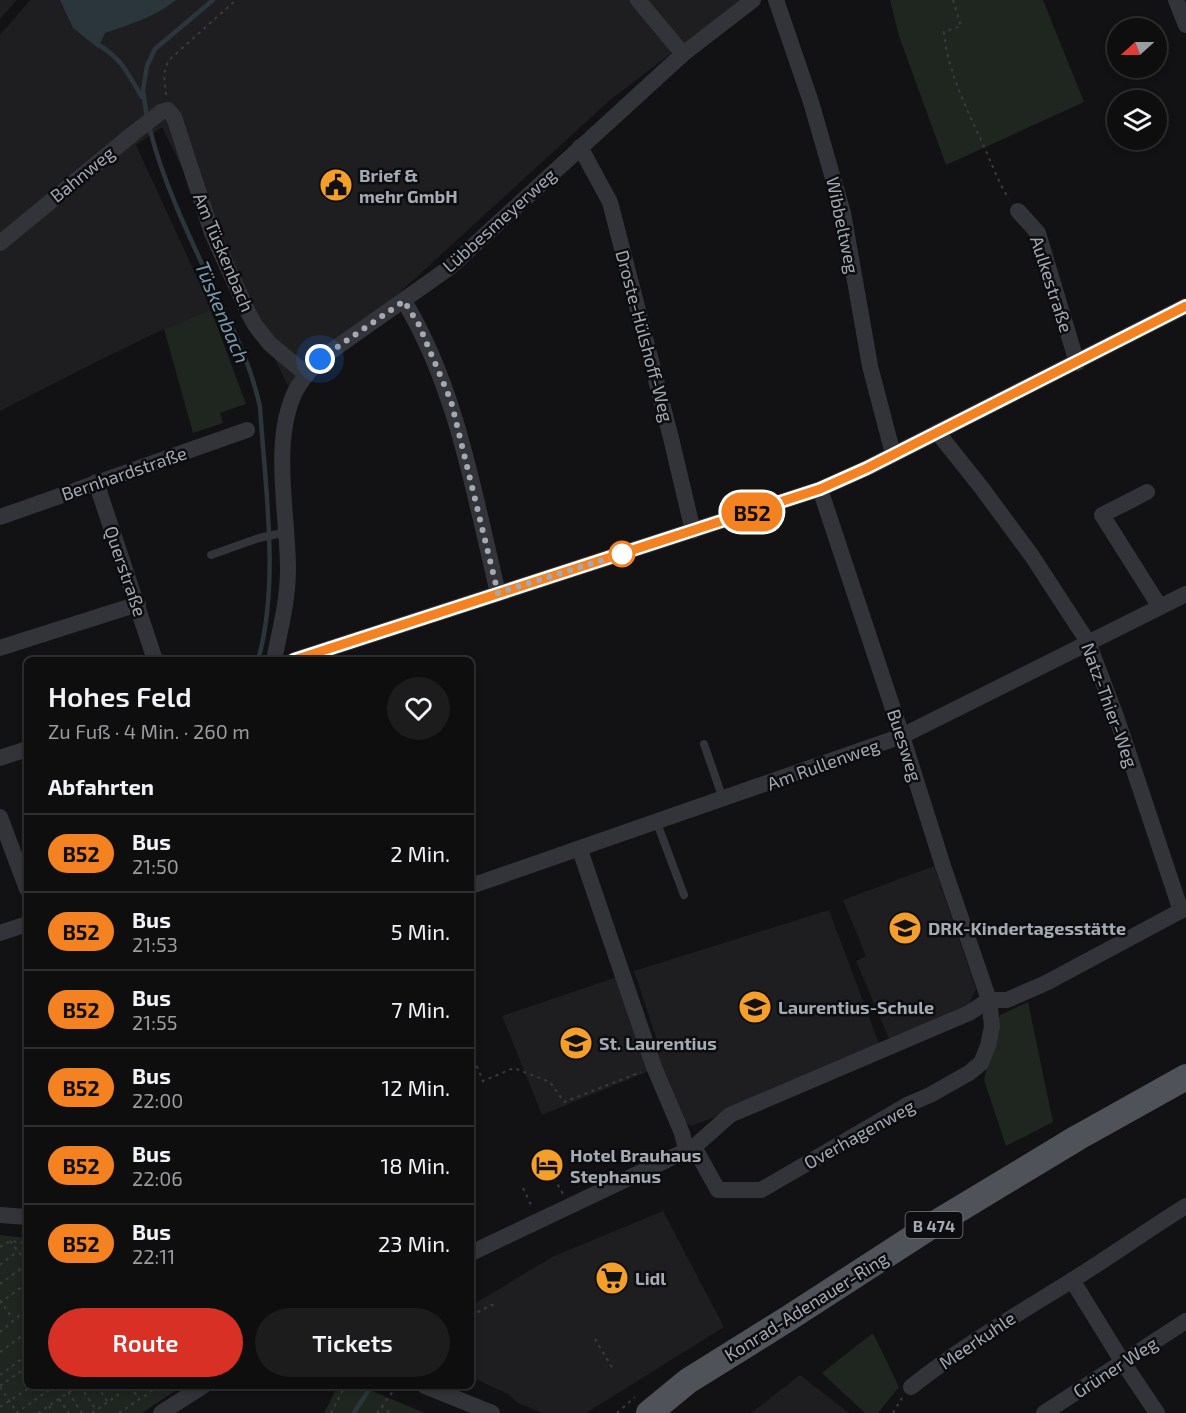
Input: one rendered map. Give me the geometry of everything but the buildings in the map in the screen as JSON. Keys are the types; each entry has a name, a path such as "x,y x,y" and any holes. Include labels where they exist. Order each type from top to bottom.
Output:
{"main road":[{"name":"Konrad-Adenauer-Ring","path":"649,1413 707,1368 798,1313 928,1228 1077,1138 1186,1077"}],"street":[{"path":"638,0 683,54"},
{"name":"Wibbeltweg","path":"776,0 811,102 843,213 870,366 893,454"},
{"name":"Lübbesmeyerweg","path":"306,374 320,359 449,268 683,54 749,1"},
{"path":"1177,1 1186,25"},
{"name":"Bahnweg","path":"0,243 135,132 164,111"},
{"name":"Am Tüskenbach","path":"164,111 174,117 212,233 255,325 270,344 306,374"},
{"name":"Droste-Hülshoff-Weg","path":"580,147 610,202 693,531"},
{"name":"Aulkestraße","path":"1018,212 1038,233 1077,363"},
{"path":"404,301 419,325 451,401 498,593"},
{"path":"303,657 820,489 1077,363 1186,306"},
{"path":"275,657 286,600 282,533 284,429 295,393 306,374"},
{"name":"Bernhardstraße","path":"0,517 247,430"},
{"name":"Natz-Thier-Weg","path":"937,432 1032,556 1088,642 1184,909"},
{"name":"Querstraße","path":"96,482 154,657"},
{"name":"Buesweg","path":"820,489 989,1000"},
{"path":"1147,492 1102,515 1160,607"},
{"name":"Am Rullenweg","path":"474,885 902,736 1186,594"},
{"path":"0,648 138,604"},
{"path":"0,758 24,750"},
{"path":"0,817 24,881"},
{"path":"579,850 654,1067 690,1148"},
{"path":"474,1252 690,1148 730,1115 969,1013 989,1000 1007,1000 1046,983 1184,909"},
{"path":"0,933 24,925"},
{"name":"Overhagenweg","path":"690,1148 718,1190 761,1190 863,1130 976,1068 981,1063 988,1046 992,1026 989,1000"},
{"name":"Meerkuhle","path":"911,1387 948,1358 1186,1206"},
{"path":"0,1215 24,1217"},
{"path":"1072,1280 1157,1413"},
{"name":"Grüner Weg","path":"1044,1413 1186,1322"},
{"path":"161,1413 198,1389"},
{"path":"432,1389 492,1413"}],"lane":[{"path":"211,555 259,538 282,533"},
{"path":"704,744 723,800"},
{"path":"657,822 684,895"}],"path":[{"path":"164,111 164,74 168,61 236,0"},
{"path":"953,0 962,26 944,32 948,58 970,120 1001,187 1018,212"},
{"path":"474,1059 483,1080 514,1068 550,1082 564,1102 654,1067"},
{"path":"554,1178 568,1205"},
{"path":"523,1188 539,1220"},
{"path":"0,1247 9,1241 24,1243"},
{"path":"9,1241 24,1259"},
{"path":"0,1265 18,1251"},
{"path":"0,1284 24,1265"},
{"path":"13,1319 0,1302 24,1285"},
{"path":"474,1314 491,1305 497,1306"},
{"path":"0,1332 24,1312"},
{"path":"0,1352 24,1334"},
{"path":"595,1338 613,1370"},
{"path":"0,1375 24,1357"},
{"path":"24,1369 0,1387 17,1413 51,1389"},
{"path":"893,1413 911,1387"},
{"path":"0,1407 28,1389"},
{"path":"38,1413 74,1389"},
{"path":"81,1389 96,1410"},
{"path":"99,1389 108,1402"},
{"path":"92,1413 118,1395 114,1389"},
{"path":"132,1389 139,1400"},
{"path":"118,1413 155,1389"},
{"path":"331,1413 343,1389"},
{"path":"376,1413 395,1389"},
{"path":"68,1392 82,1413"},
{"path":"59,1399 69,1413"},
{"path":"49,1406 53,1413"},
{"path":"381,1406 390,1413"}],"shaded area":[{"path":"0,0 17,0 0,19"},
{"path":"30,0 741,0 610,100 291,392 162,127 136,145 212,310 164,329 0,411 0,35"},
{"path":"60,0 176,0 151,16 105,33 98,48 73,28"},
{"path":"890,0 1043,0 1084,102 946,165 899,36"},
{"path":"211,310 246,404 220,413 223,423 193,433 164,329"},
{"name":"DRK-Kindertagesstätte","path":"934,866 976,989 967,1008 890,1041 856,961 866,956 843,900"},
{"name":"Laurentius-Schule","path":"829,910 881,1049 692,1126 685,1123 655,1051 658,1043 634,971"},
{"name":"St. Laurentius","path":"617,977 649,1071 542,1115 502,1016"},
{"path":"1028,1002 1053,1122 1006,1146 984,1080 1000,1015"},
{"path":"663,1211 724,1327 586,1413 543,1413 518,1403 508,1394 474,1378 474,1304 552,1257"},
{"path":"0,1235 24,1238 24,1389 178,1389 142,1413 0,1413"},
{"path":"873,1333 899,1387 878,1413 865,1413 822,1373"},
{"path":"800,1375 849,1413 751,1413"},
{"path":"336,1389 367,1389 425,1413 324,1413"}],"waterway":[{"name":"Tüskenbach","path":"147,118 143,90 147,66 155,49 213,0"},
{"path":"99,45 120,62 142,97"},
{"name":"Tüskenbach","path":"149,126 171,193 243,352 260,407 270,567 265,630 259,657"},
{"name":"Tüskenbach","path":"354,1413 368,1391"}],"bus line":[{"name":"B52","path":"303,657 820,489 867,468 1077,363 1186,306"}],"place":[{"name":"Brief & mehr GmbH","path":"336,185"},
{"name":"DRK-Kindertagesstätte","path":"905,928"},
{"name":"Laurentius-Schule","path":"755,1007"},
{"name":"St. Laurentius","path":"576,1043"},
{"name":"Hotel Brauhaus Stephanus","path":"547,1165"},
{"name":"Lidl","path":"612,1278"}],"route":[{"path":"320,359 404,301 419,325 451,401 498,593 622,554"}]}
